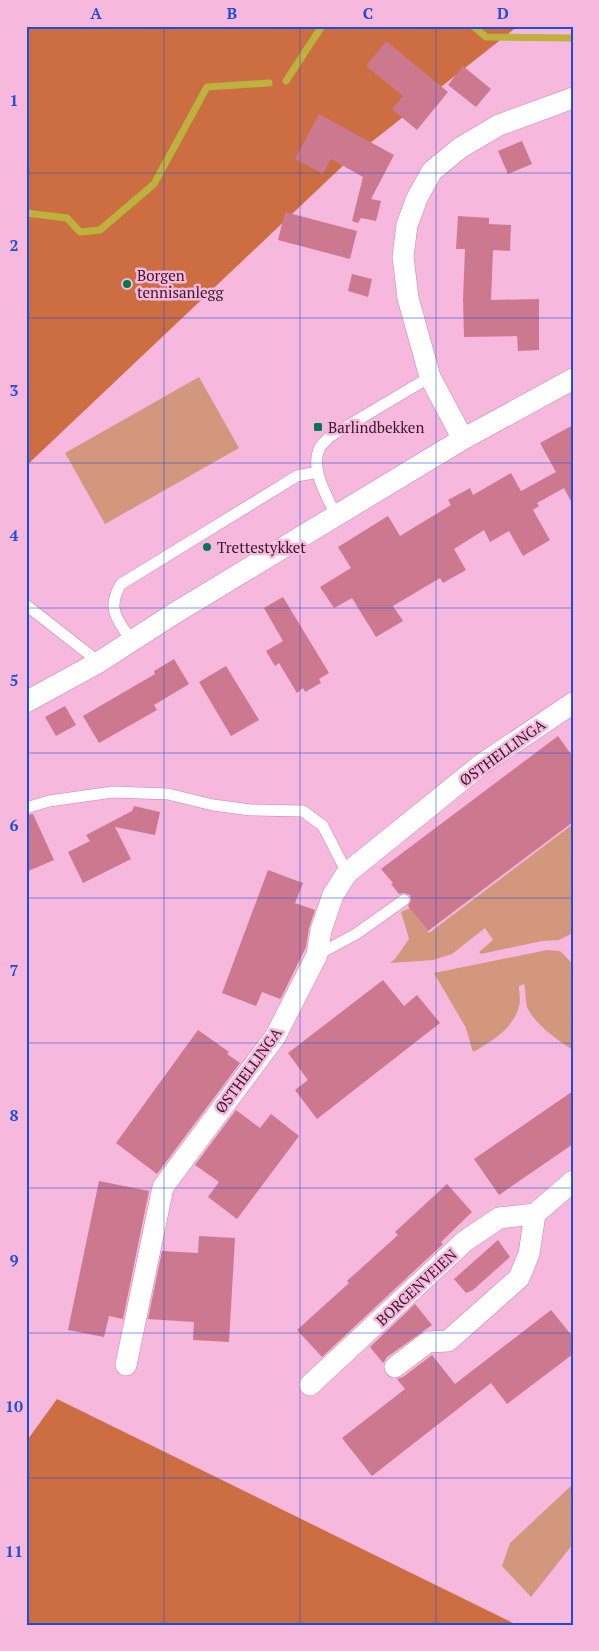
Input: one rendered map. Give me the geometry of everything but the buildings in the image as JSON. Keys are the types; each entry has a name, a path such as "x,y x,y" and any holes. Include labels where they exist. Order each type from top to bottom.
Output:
{"street":[{"path":"463,439 430,377 408,298 403,257 408,225 417,198 432,171 460,148 499,125 573,98"},
{"path":"26,702 99,662 239,574 463,439 573,379"},
{"name":"ØSTHELLINGA","path":"126,1366 163,1187 275,1037 317,955 321,930 333,895 347,873 482,764 573,703"},
{"path":"395,1368 428,1342 448,1341 519,1278 529,1254 535,1214 573,1181"},
{"name":"BORGENVEIEN","path":"310,1384 465,1242 499,1218 535,1214"}],"lane":[{"path":"336,516 319,479 317,462 320,449 329,437 430,377"},
{"path":"132,641 114,612 115,595 121,584 298,476 318,472"},
{"path":"26,605 99,662"},
{"path":"26,808 49,800 114,792 168,794 213,805 251,810 302,810 323,826 347,873"},
{"path":"317,955 356,934 404,900"}],"shaded area":[{"path":"26,26 518,26 350,159 26,466"},
{"path":"199,377 239,448 105,524 65,453"},
{"path":"573,824 573,933 559,940 542,941 481,954 479,952 493,940 485,928 452,954 433,960 390,963 409,939 401,912 410,908 429,933"},
{"path":"547,950 560,951 573,964 573,1050 547,1031 530,1013 526,1004 524,984 519,986 520,1004 512,1021 495,1038 473,1052 466,1028 434,973"},
{"path":"57,1399 517,1625 26,1625 26,1442"},
{"path":"573,1484 573,1544 531,1597 502,1566 510,1543"}],"waterway":[{"name":"Barlindbekken","path":"286,81 322,26"},
{"name":"Barlindbekken","path":"473,26 486,37 573,38"},
{"name":"Barlindbekken","path":"26,213 67,218 80,232 100,230 154,184 207,87 269,83"}],"place":[{"name":"Borgen tennisanlegg","path":"127,284"},
{"name":"Barlindbekken","path":"318,427"},
{"name":"Trettestykket","path":"207,547"}]}
